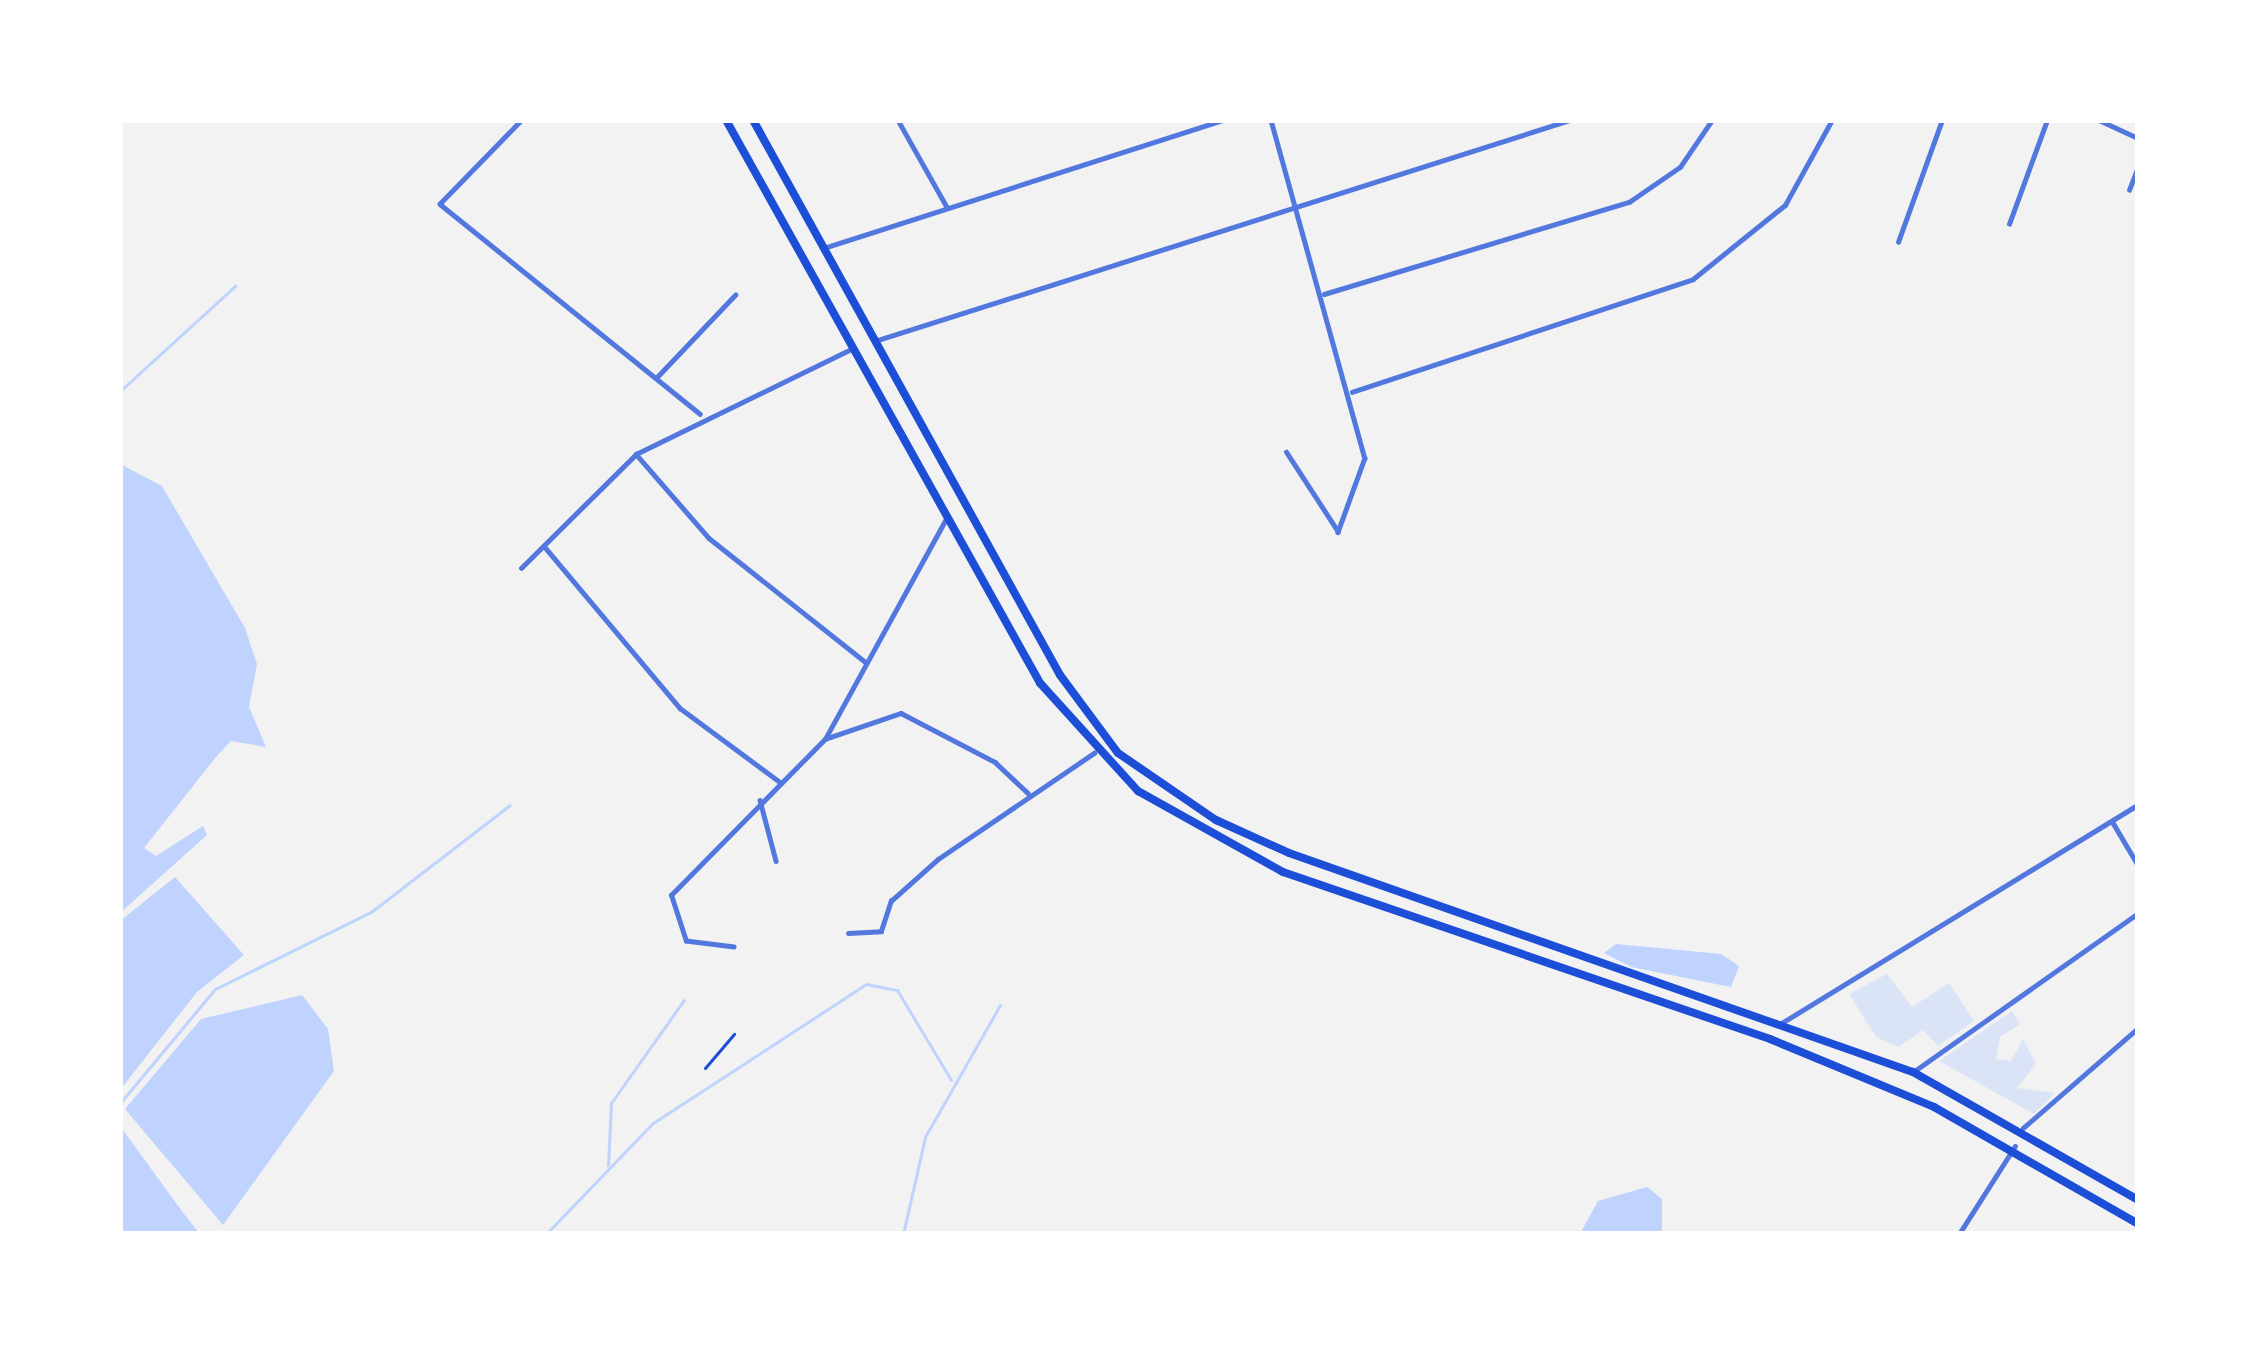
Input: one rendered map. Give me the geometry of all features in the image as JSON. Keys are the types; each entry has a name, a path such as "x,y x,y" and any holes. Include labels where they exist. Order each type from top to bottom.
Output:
{"main road":[{"path":"726,120 1040,683 1094,752 1176,820 1283,872 1770,1039 2015,1146 2138,1224"},
{"path":"753,120 1060,675 1153,780 1289,853 1913,1072 2023,1128 2136,1195"}],"street":[{"path":"522,120 440,204 700,414"},
{"path":"898,120 947,207"},
{"path":"824,248 1222,120"},
{"path":"1271,120 1352,392 1364,479 1338,532 1286,452"},
{"path":"875,341 1297,211 1570,120"},
{"path":"1322,295 1629,202 1680,167 1712,120"},
{"path":"1352,392 1642,303 1705,272 1784,206 1832,120"},
{"path":"1898,242 1942,120"},
{"path":"2009,224 2047,120"},
{"path":"2099,120 2138,138"},
{"path":"2129,190 2138,166"},
{"path":"656,378 735,295"},
{"path":"521,568 636,454 700,414 852,348"},
{"path":"636,454 709,538 864,661"},
{"path":"734,947 686,941 669,899 760,800 825,739 946,519"},
{"path":"543,545 680,708 780,782"},
{"path":"825,739 901,713 980,752 1028,793"},
{"path":"848,933 881,931 891,901 1028,793 1094,752"},
{"path":"760,800 776,861"},
{"path":"1780,1024 2138,805"},
{"path":"2112,821 2138,865"},
{"path":"1913,1072 2138,913"},
{"path":"2023,1128 2138,1028"},
{"path":"1959,1234 2015,1146"}],"path":[{"path":"705,1068 734,1034"}],"shaded area":[{"path":"1887,974 1912,1007 1949,983 1974,1021 1938,1046 1923,1030 1899,1047 1876,1037 1849,994"},
{"path":"2012,1011 2020,1024 2000,1037 1996,1059 2011,1061 2023,1039 2036,1064 2017,1088 2055,1093 2034,1114 1939,1061"}],"water":[{"path":"122,465 162,486 245,628 257,664 249,707 266,747 231,741 216,757 144,848 156,856 203,826 207,835 120,913"},
{"path":"175,877 244,955 197,992 120,1090 120,921"},
{"path":"1616,944 1721,954 1739,966 1731,987 1631,967 1604,953"},
{"path":"302,995 328,1029 334,1071 223,1225 125,1109 201,1019"},
{"path":"120,1126 184,1214 200,1234 120,1234"},
{"path":"1647,1187 1662,1199 1662,1234 1580,1234 1598,1201"}],"waterway":[{"path":"120,391 235,286"},
{"path":"120,1103 215,989 371,912 510,805"},
{"path":"546,1234 653,1123 866,984 897,990 951,1080"},
{"path":"608,1165 611,1103 684,1000"},
{"path":"903,1234 925,1137 1000,1005"}]}
